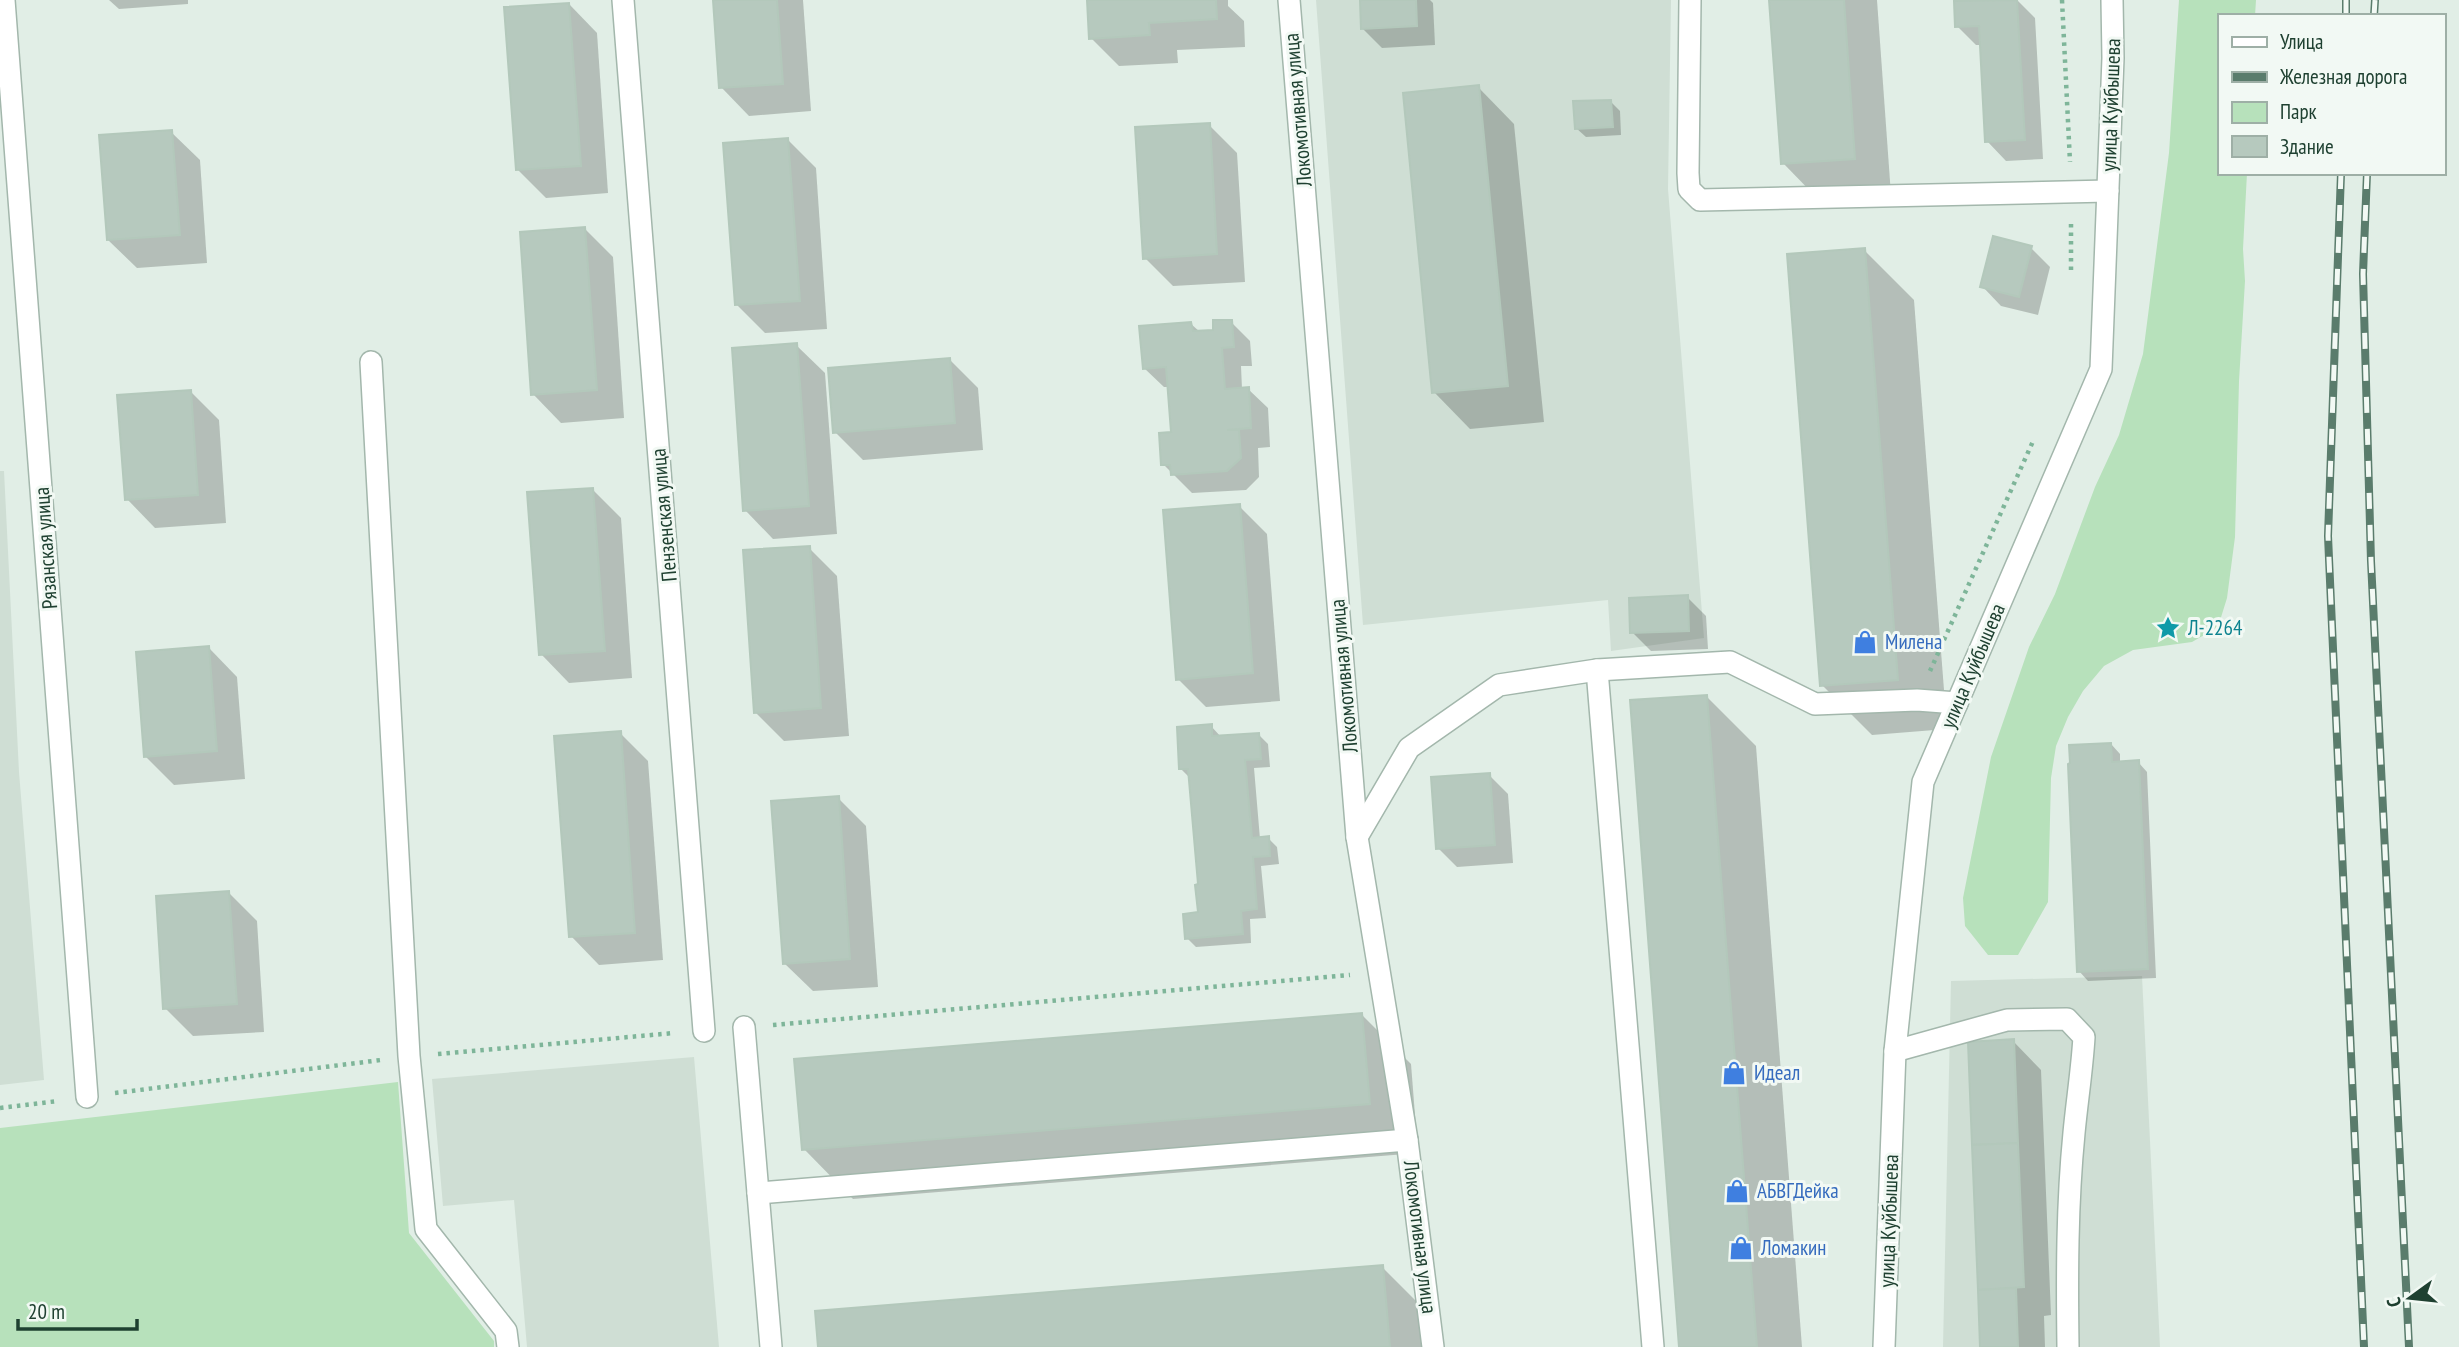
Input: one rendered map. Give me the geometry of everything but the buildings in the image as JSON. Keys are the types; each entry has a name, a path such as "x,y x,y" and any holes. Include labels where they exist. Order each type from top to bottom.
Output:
{"street":[{"name":"Рязанская улица","path":"4,0 87,1097"},
{"name":"Пензенская улица","path":"623,0 704,1031"},
{"name":"Локомотивная улица","path":"1289,0 1357,836 1407,1140 1433,1347"},
{"path":"1690,0 1689,189 1700,200 2108,191"},
{"name":"улица Куйбышева","path":"1884,1347 1895,1051 1923,782 2101,369 2113,58 2112,0"},
{"path":"371,362 409,1056 426,1229 506,1331 508,1347"},
{"path":"1357,836 1409,748 1499,685 1597,670 1730,662 1815,704 1917,700 1957,703"},
{"path":"1597,670 1653,1347"},
{"path":"1895,1051 2007,1020 2067,1019 2084,1037 2082,1077 2074,1134 2067,1264 2068,1347"},
{"path":"744,1027 771,1347"},
{"path":"758,1193 1407,1140"}],"path":[{"path":"2062,0 2072,192 2071,275"},
{"path":"1917,700 2036,434"},
{"path":"744,1027 1380,972"},
{"path":"0,1108 409,1056 704,1031"}],"shaded area":[{"path":"1316,0 1671,0 1668,189 1704,638 1611,651 1608,600 1363,625"},
{"path":"0,471 4,471 19,772 44,1080 0,1085"},
{"path":"2142,976 2160,1347 1943,1347 1951,981"},
{"path":"694,1057 719,1347 527,1347 514,1200 443,1206 432,1079"}],"green space":[{"path":"2179,0 2256,0 2255,14 2218,14 2218,175 2247,175 2235,537 2227,598 2218,627 2192,642 2133,650 2104,666 2083,691 2056,746 2051,778 2048,902 2018,955 1988,955 1965,926 1963,898 1991,757 2029,647 2055,594 2095,487 2119,435 2143,354 2169,153"},
{"path":"398,1082 409,1233 494,1341 494,1347 0,1347 0,1128"}],"railway":[{"path":"2346,0 2346,14"},
{"path":"2374,14 2375,0"},
{"path":"2341,175 2328,536 2364,1347"},
{"path":"2367,175 2363,274 2371,561 2409,1347"}],"place":[{"name":"Л-2264","path":"2168,628"},
{"name":"Милена","path":"1865,642"},
{"name":"Идеал","path":"1734,1073"},
{"name":"АБВГДейка","path":"1737,1191"},
{"name":"Ломакин","path":"1741,1248"}]}
